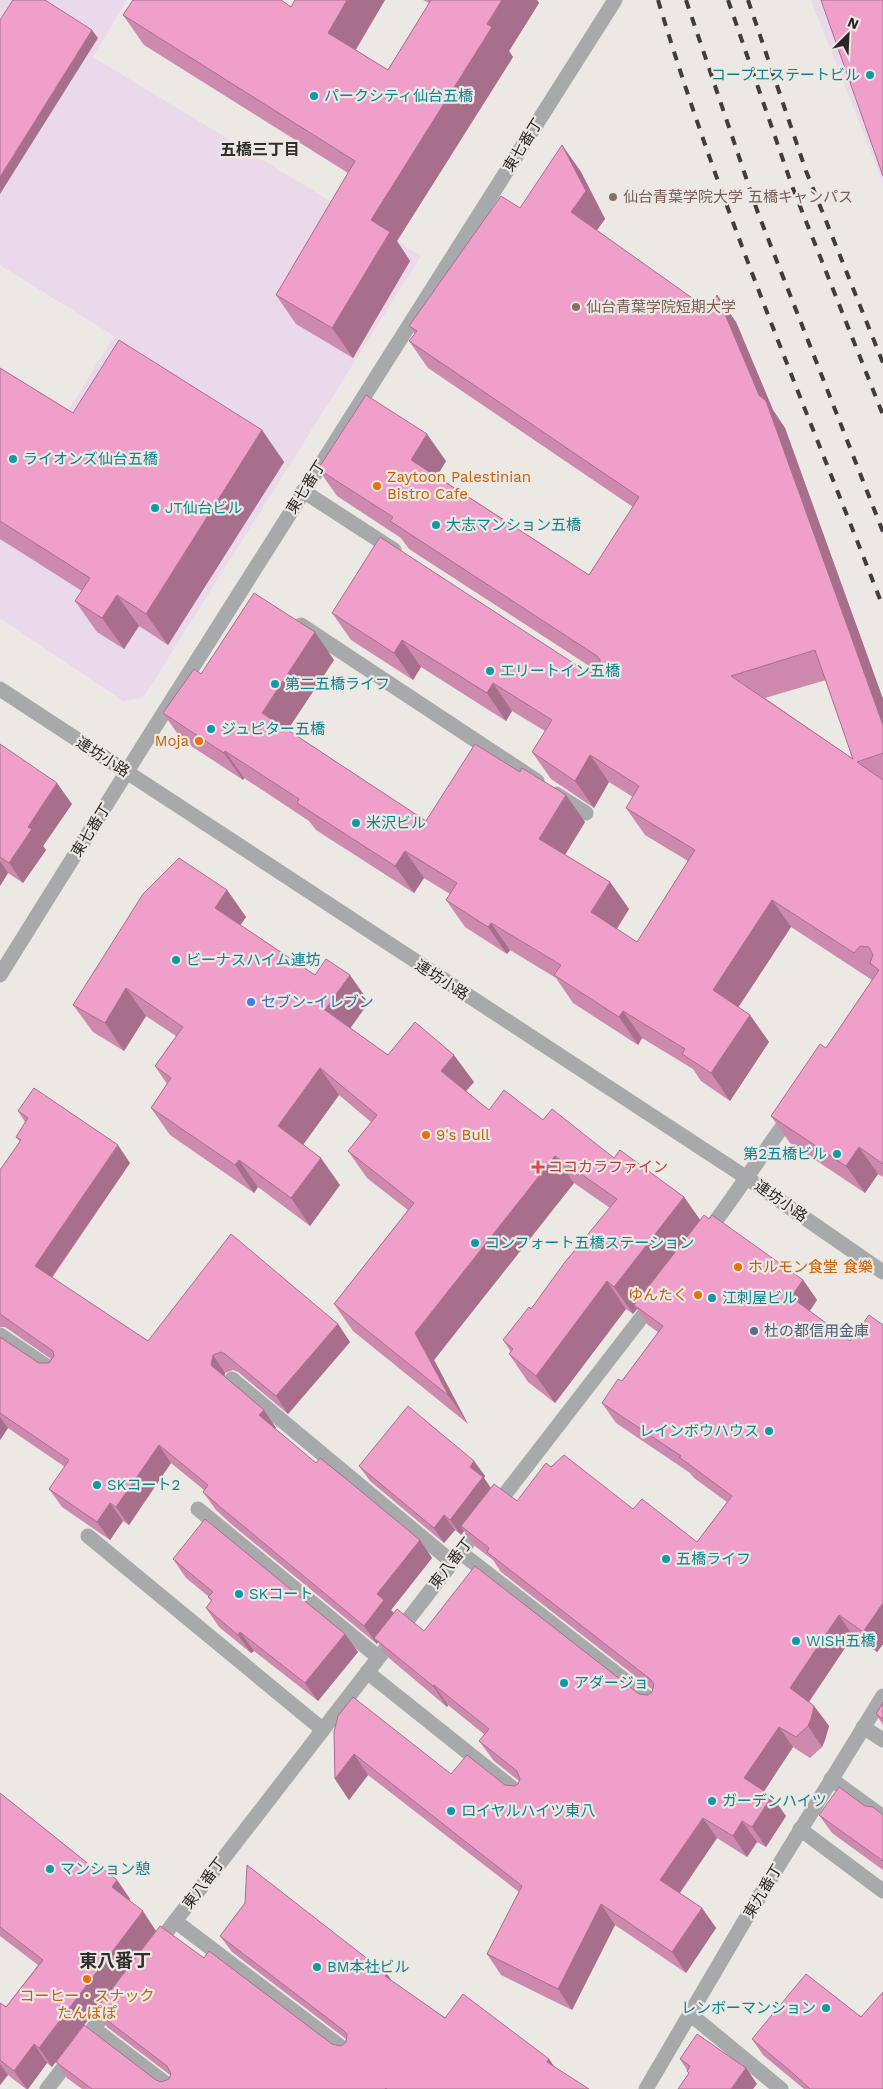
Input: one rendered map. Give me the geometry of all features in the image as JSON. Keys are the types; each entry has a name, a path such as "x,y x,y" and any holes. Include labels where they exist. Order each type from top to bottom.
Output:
{"street":[{"name":"東七番丁","path":"0,975 303,491 615,0"},
{"path":"303,491 403,556"},
{"path":"243,587 259,598"},
{"path":"292,619 586,813"},
{"name":"連坊小路","path":"0,689 747,1178 883,1272"},
{"path":"699,1244 799,1102"},
{"name":"東八番丁","path":"146,1959 663,1290"},
{"path":"0,1335 57,1373"},
{"path":"232,1379 456,1557 659,1707"},
{"path":"198,1509 378,1657"},
{"path":"88,1536 322,1729"},
{"path":"366,1672 525,1798"},
{"name":"東九番丁","path":"646,2089 800,1829 883,1696"},
{"path":"864,1727 883,1740"},
{"path":"831,1779 883,1817"},
{"path":"800,1829 883,1891"},
{"path":"175,1921 349,2054"},
{"path":"47,2089 122,1990"},
{"path":"690,2014 781,2089"},
{"path":"93,2028 173,2089"}],"shaded area":[{"path":"0,0 127,0 93,57 421,256 143,698 123,701 0,618 0,521 114,336 0,265"},
{"path":"811,0 883,0 883,183"}],"building":[{"path":"13,0 45,0 92,30 0,177 0,20"},
{"path":"133,0 281,0 291,7 295,0 347,0 328,33 388,70 431,0 502,0 487,24 492,27 371,220 390,232 332,328 276,295 355,161 123,15"},
{"name":"コープエステートビル","path":"821,0 883,0 883,176"},
{"path":"562,145 586,191 571,212 709,310 717,295 759,395 766,401 883,725 883,753 857,762 883,780 883,1164 859,1147 846,1166 771,1116 820,1044 826,1048 879,970 870,963 873,955 869,947 860,946 854,953 772,900 713,990 750,1015 711,1073 682,1054 685,1049 623,1011 619,1017 554,975 561,965 491,923 488,927 446,900 457,883 405,851 395,866 297,803 299,799 163,713 194,669 201,674 254,593 315,632 262,713 426,821 475,744 520,772 522,768 566,795 539,839 610,882 591,912 637,942 695,850 626,808 639,786 590,755 575,781 532,752 552,720 493,683 487,693 402,640 394,653 332,613 380,537 587,672 596,672 600,669 600,660 597,656 390,521 393,517 318,469 366,395 427,434 411,460 589,575 639,497 409,341 417,331 409,326 501,196 520,208","holes":["815,650 853,759 731,676"]},
{"name":"JT仙台ビル","path":"119,340 262,430 146,614 117,595 102,618 75,601 90,578 0,521 0,368 73,413"},
{"path":"0,744 57,783 28,827 32,829 9,863 0,857"},
{"path":"179,858 227,890 215,908 315,975 326,959 350,975 325,1010 388,1055 415,1022 454,1055 441,1071 489,1110 504,1090 543,1120 552,1109 614,1158 620,1150 684,1197 614,1287 607,1281 536,1376 509,1354 513,1349 503,1340 529,1307 531,1309 565,1262 617,1199 555,1156 415,1333 449,1396 334,1304 414,1203 348,1151 377,1115 320,1068 278,1126 321,1158 291,1198 239,1160 235,1165 151,1108 171,1078 155,1066 183,1027 126,988 105,1023 73,1005 143,894"},
{"path":"34,1088 118,1145 35,1266 148,1341 231,1234 338,1324 276,1396 221,1352 213,1355 211,1365 264,1410 259,1415 316,1463 320,1458 420,1540 377,1594 384,1600 364,1626 203,1492 208,1485 159,1445 116,1507 110,1503 97,1522 49,1489 69,1460 0,1413 0,1337 39,1363 49,1363 54,1356 53,1351 0,1314 0,1170 21,1140 16,1137 28,1118 18,1111"},
{"path":"704,1215 709,1219 712,1215 803,1280 791,1297 850,1341 869,1315 883,1325 883,1603 863,1632 839,1615 790,1688 814,1706 811,1719 808,1726 796,1737 779,1727 744,1778 772,1796 752,1827 742,1821 733,1836 703,1818 660,1880 702,1908 672,1952 601,1904 558,1989 487,1954 522,1886 354,1754 335,1779 334,1732 338,1716 353,1697 451,1774 467,1755 505,1785 514,1786 518,1784 520,1779 517,1771 479,1741 489,1729 374,1638 397,1609 424,1631 475,1566 639,1694 648,1695 652,1692 654,1684 650,1679 487,1552 489,1548 461,1526 494,1484 517,1501 546,1463 551,1467 564,1455 633,1509 642,1499 697,1542 732,1496 679,1457 681,1456 602,1403 618,1379 622,1381 663,1326 634,1305"},
{"path":"408,1406 474,1461 470,1467 483,1477 450,1520 444,1515 434,1528 359,1466"},
{"path":"205,1519 345,1634 305,1683 240,1632 238,1635 206,1608 212,1600 208,1597 213,1592 173,1559"},
{"path":"883,1702 883,1719 876,1714"},
{"path":"839,1787 865,1806 873,1807 883,1815 883,1861 819,1815"},
{"path":"0,1793 91,1866 94,1862 117,1880 112,1887 143,1911 39,2048 34,2044 14,2071 0,2060 0,2003 6,2007 43,1960 0,1927"},
{"path":"247,1865 387,1974 385,1976 445,2018 463,1994 549,2059 547,2062 589,2089 92,2089 56,2062 84,2025 156,2080 161,2082 169,2079 171,2074 167,2066 95,2011 160,1926 204,1958 209,1951 332,2044 341,2046 346,2042 347,2034 343,2030 220,1936 245,1903"},
{"path":"806,1974 861,2017 883,1992 883,2089 810,2089 752,2039"},
{"path":"697,2034 746,2068 731,2089 678,2089 689,2073 687,2071 690,2066 680,2059"}],"railway":[{"path":"658,0 708,154 764,306 883,607"},
{"path":"686,0 758,213 883,532"},
{"path":"728,0 792,186 883,415"},
{"path":"748,0 806,171 883,363"}],"place":[{"name":"コープエステートビル","path":"870,75"},
{"name":"パークシティ仙台五橋","path":"314,96"},
{"name":"仙台青葉学院大学 五橋キャンパス","path":"613,197"},
{"name":"仙台青葉学院短期大学","path":"576,307"},
{"name":"ライオンズ仙台五橋","path":"13,459"},
{"name":"Zaytoon Palestinian Bistro Cafe","path":"377,486"},
{"name":"JT仙台ビル","path":"155,508"},
{"name":"大志マンション五橋","path":"436,525"},
{"name":"エリートイン五橋","path":"490,671"},
{"name":"第二五橋ライフ","path":"275,684"},
{"name":"ジュピター五橋","path":"211,729"},
{"name":"Moja","path":"199,741"},
{"name":"米沢ビル","path":"356,823"},
{"name":"ビーナスハイム連坊","path":"176,960"},
{"name":"セブン-イレブン","path":"251,1002"},
{"name":"9's Bull","path":"426,1135"},
{"name":"第2五橋ビル","path":"837,1154"},
{"name":"ココカラファイン","path":"538,1167"},
{"name":"コンフォート五橋ステーション","path":"475,1243"},
{"name":"ホルモン食堂 食樂","path":"738,1267"},
{"name":"ゆんたく","path":"698,1295"},
{"name":"江刺屋ビル","path":"712,1298"},
{"name":"杜の都信用金庫","path":"754,1331"},
{"name":"レインボウハウス","path":"769,1431"},
{"name":"SKコート2","path":"97,1485"},
{"name":"五橋ライフ","path":"666,1559"},
{"name":"SKコート","path":"239,1594"},
{"name":"WISH五橋","path":"796,1641"},
{"name":"アダージョ","path":"564,1683"},
{"name":"ガーデンハイツ","path":"712,1801"},
{"name":"ロイヤルハイツ東八","path":"451,1811"},
{"name":"マンション憩","path":"50,1869"},
{"name":"BM本社ビル","path":"317,1967"},
{"name":"コーヒー・スナック たんぽぽ","path":"87,1979"},
{"name":"レンボーマンション","path":"826,2008"}],"district":[{"name":"五橋三丁目","path":"260,149"},
{"name":"東八番丁","path":"115,1960"}]}
